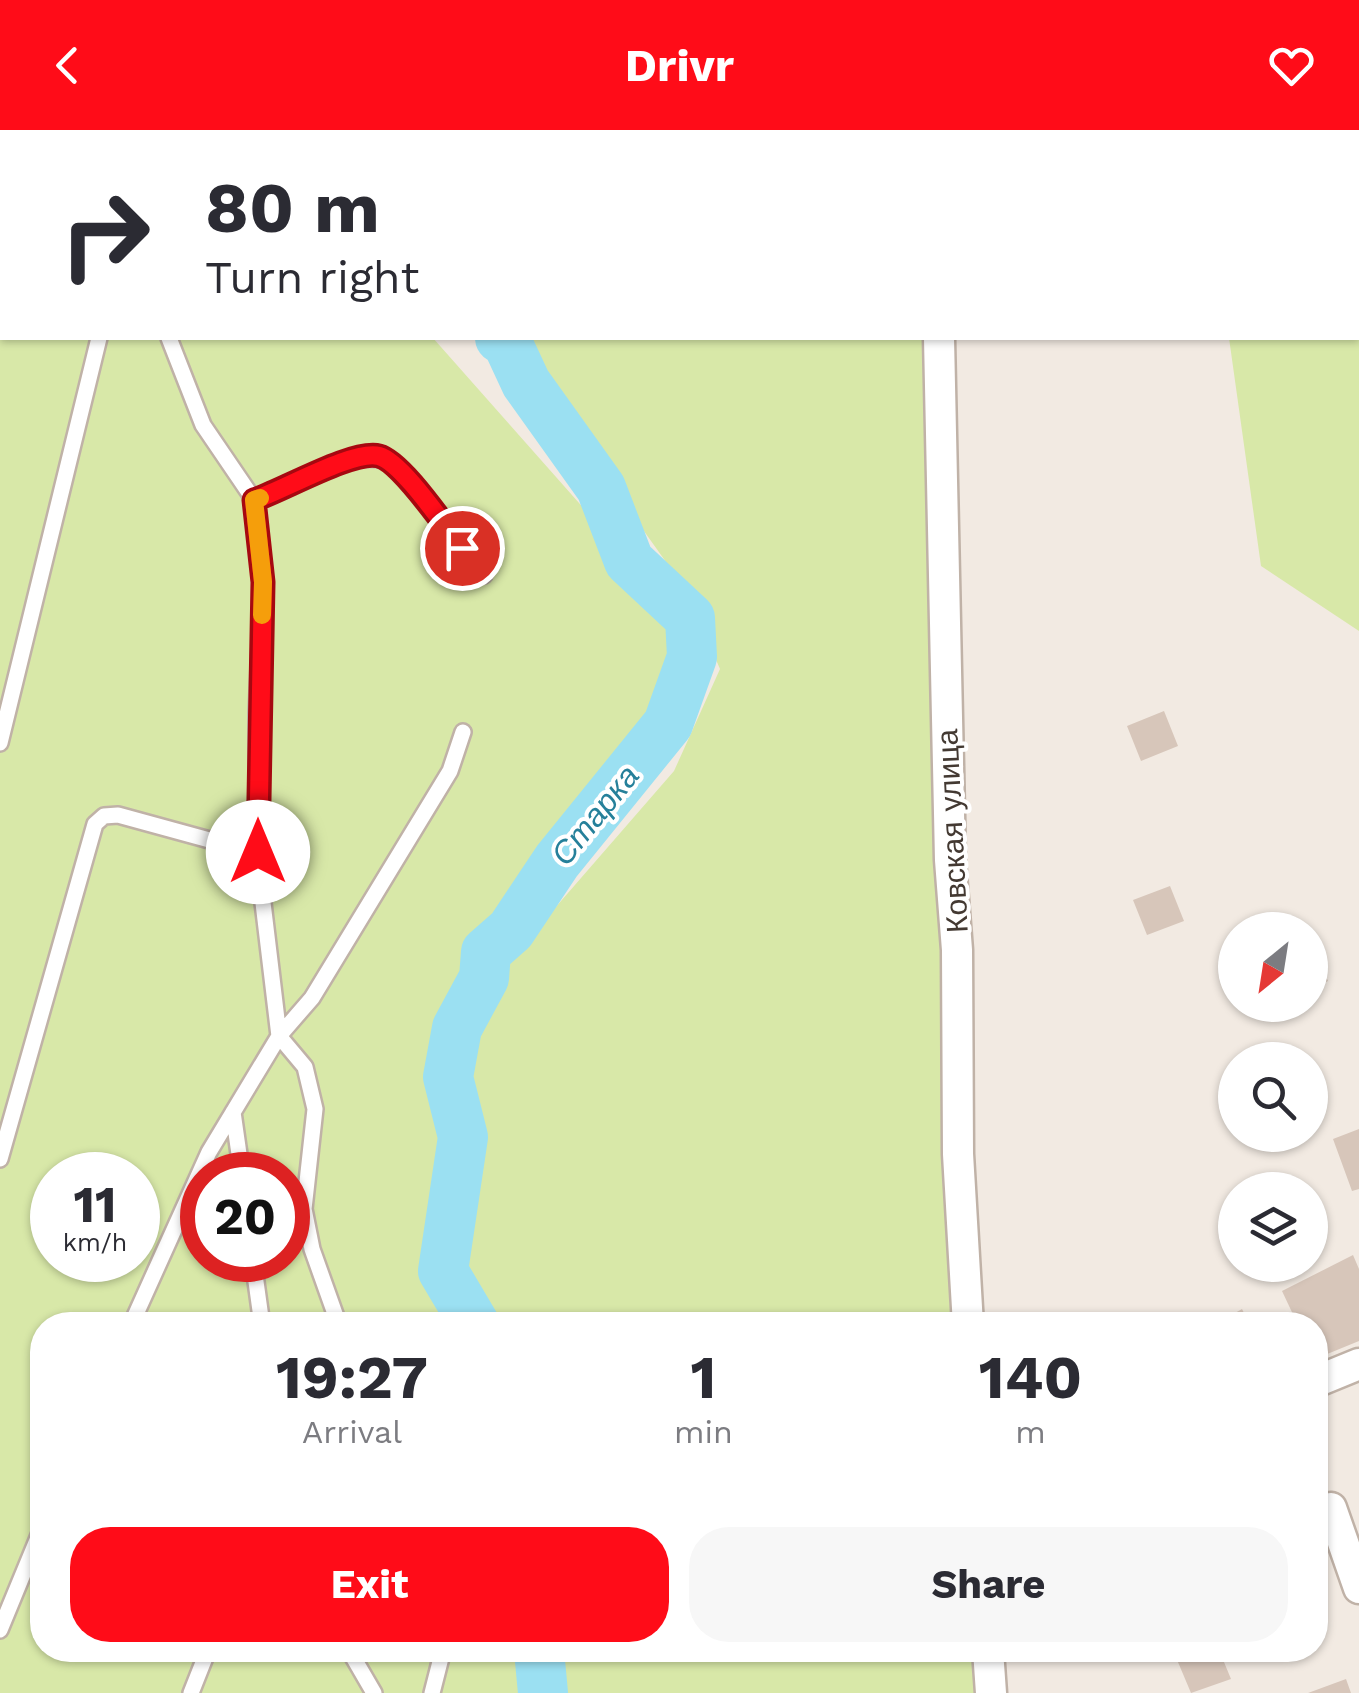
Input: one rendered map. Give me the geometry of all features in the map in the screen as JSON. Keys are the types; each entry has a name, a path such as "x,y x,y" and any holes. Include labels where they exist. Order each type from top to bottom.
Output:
{"street":[{"name":"Ковская улица","path":"938,340 950,860 957,950 958,1154 967,1312"},
{"path":"1328,1377 1359,1364"},
{"path":"1331,1508 1359,1588"},
{"path":"989,1662 991,1693"}],"lane":[{"path":"0,744 99,340"},
{"path":"170,340 203,426 254,500 263,582 258,852 279,1036 305,1067 315,1108 304,1210 312,1249 335,1312"},
{"path":"254,500 358,457 381,456 396,466 484,576"},
{"path":"137,1312 209,1152 279,1036 312,998 440,787 462,732"},
{"path":"0,1159 95,824 104,816 118,814 258,852"},
{"path":"233,1112 239,1152"},
{"path":"256,1282 260,1312"},
{"path":"0,1630 30,1557"},
{"path":"191,1693 203,1662"},
{"path":"356,1662 374,1693"},
{"path":"432,1693 440,1662"}],"green space":[{"path":"0,340 435,340 587,512 601,488 629,561 690,618 692,657 668,724 557,861 511,930 486,952 484,978 457,1028 448,1077 463,1137 443,1271 467,1312 30,1312 30,1662 540,1662 543,1693 0,1693"},
{"path":"522,340 926,340 957,1312 472,1312 449,1270 469,1139 454,1076 462,1032 489,984 674,771 720,669 686,590 569,426"},
{"path":"1229,340 1359,340 1359,631 1261,566"},
{"path":"546,1662 976,1662 977,1693 549,1693"}],"building":[{"path":"1164,711 1178,746 1141,761 1127,726"},
{"path":"1170,886 1184,921 1147,935 1133,900"},
{"path":"1359,1129 1359,1189 1352,1191 1333,1139"},
{"path":"1353,1255 1359,1269 1359,1341 1328,1354 1328,1312 1292,1312 1282,1291 1300,1282 1328,1282 1328,1268"},
{"path":"1178,1662 1224,1662 1231,1679 1191,1693"},
{"path":"1346,1679 1351,1693 1308,1693"}],"waterway":[{"name":"Старка","path":"467,1312 443,1271 463,1137 448,1077 457,1028 484,978 486,952 511,930 557,861 668,724 692,657 690,618 629,561 601,488 526,383 506,340"},
{"name":"Старка","path":"540,1662 543,1693"}],"slow traffic":[{"path":"260,498 254,500 263,582 262,615"}],"route":[{"path":"258,852 257,713 263,582 254,500 358,457 381,456 396,466 462,548"}]}
